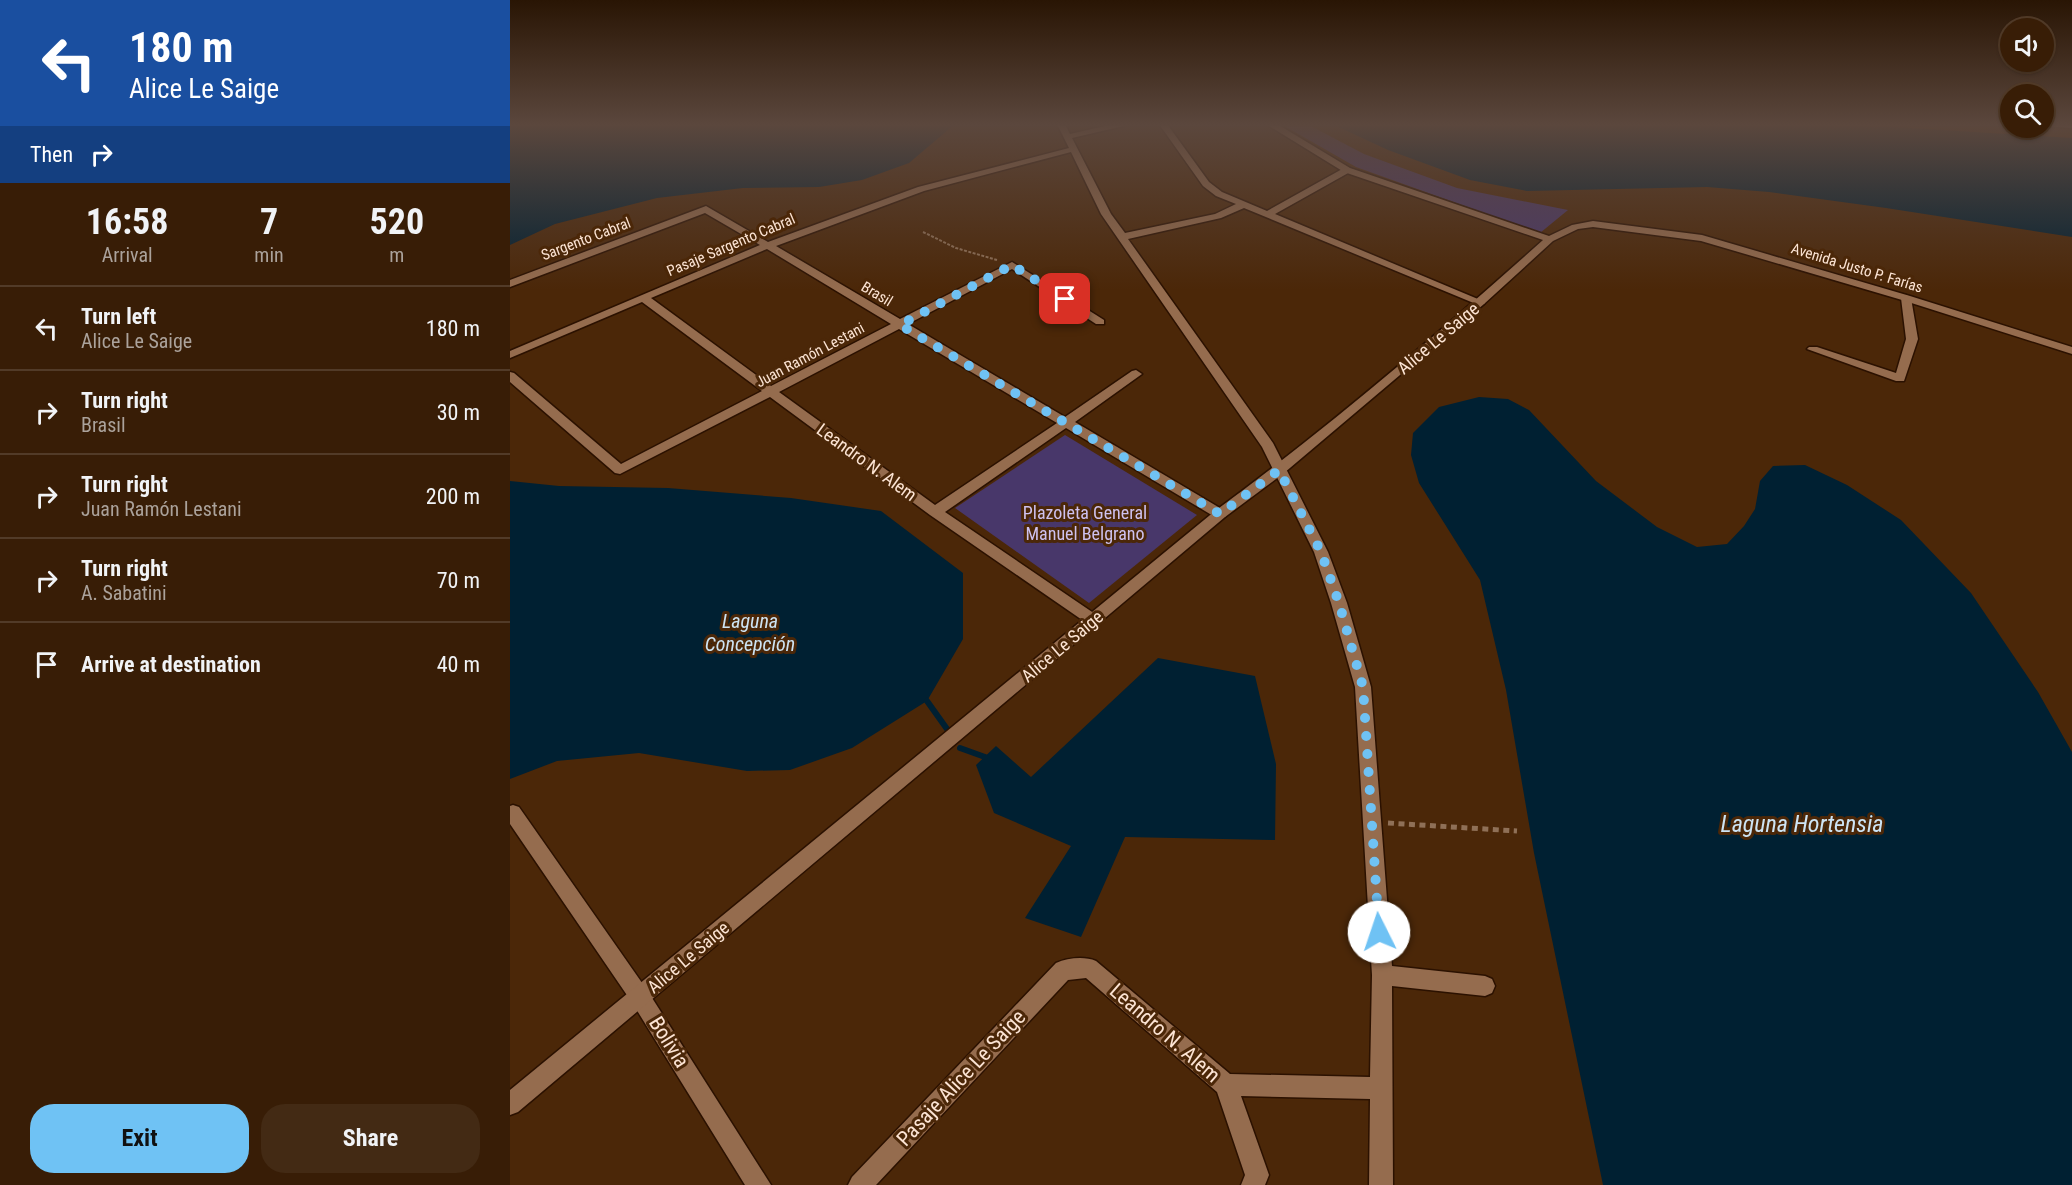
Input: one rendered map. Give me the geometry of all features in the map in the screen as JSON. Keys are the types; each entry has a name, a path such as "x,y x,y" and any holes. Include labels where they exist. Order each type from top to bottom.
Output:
{"street":[{"name":"Pasaje Sargento Cabral","path":"510,355 766,246 874,205 958,179"},
{"path":"1088,179 1106,214 1268,446 1321,552 1339,603 1363,687 1382,975 1381,1185"},
{"path":"1203,179 1219,194 1270,213 1480,303"},
{"path":"1270,213 1330,179"},
{"path":"1374,179 1550,240"},
{"path":"1122,237 1218,216 1244,204"},
{"name":"Brasil","path":"706,209 1220,514"},
{"name":"Sargento Cabral","path":"510,284 706,209"},
{"name":"Alice Le Saige","path":"510,1104 1220,514 1279,470 1480,303 1550,240 1575,227 1593,224 1629,227"},
{"name":"Avenida Justo P. Farías","path":"1629,227 1702,238 1906,298 2072,351"},
{"path":"1012,265 1100,322"},
{"name":"Juan Ramón Lestani","path":"510,376 620,470 1012,265"},
{"name":"Leandro N. Alem","path":"644,298 935,512 1093,620"},
{"path":"1813,349 1900,378 1912,339 1906,298"},
{"path":"935,512 1136,374"},
{"name":"Bolivia","path":"513,813 640,997 759,1185"},
{"name":"Leandro N. Alem","path":"1063,970 1089,968 1226,1085 1381,1088"},
{"name":"Pasaje Alice Le Saige","path":"860,1185 1063,970"},
{"path":"1382,975 1485,986"},
{"path":"1226,1085 1257,1175 1253,1185"}],"path":[{"path":"922,232 956,248 1012,265"},
{"path":"1372,822 1517,831"}],"green space":[{"path":"1390,179 1433,179 1457,188 1568,210 1540,233"},
{"name":"Plazoleta General Manuel Belgrano","path":"1065,435 1197,515 1089,603 955,508"}],"water":[{"path":"510,179 864,179 819,187 743,188 657,198 555,224 510,245"},
{"path":"1468,179 2072,179 2072,237 1769,192 1707,187 1527,191"},
{"name":"Laguna Hortensia","path":"1479,397 1508,399 1529,410 1596,481 1657,527 1697,547 1727,544 1744,526 1755,509 1760,481 1773,466 1805,465 1847,485 1901,520 1971,593 2038,692 2072,752 2072,1185 1603,1185 1534,853 1506,690 1480,580 1419,483 1411,455 1413,433 1439,407"},
{"name":"Laguna Concepción","path":"510,481 559,486 668,488 791,498 881,511 963,573 963,639 927,701 852,748 790,770 747,771 639,753 557,761 510,779"},
{"path":"1158,658 1255,676 1276,764 1275,840 1125,837 1081,937 1025,918 1071,846 994,813 976,765 996,746 1031,777"}],"waterway":[{"path":"927,701 947,729"},
{"path":"960,748 985,757"}],"route":[{"path":"1065,299 1012,265 900,325 1220,514 1279,470 1321,552 1339,603 1363,687 1379,932"}]}
